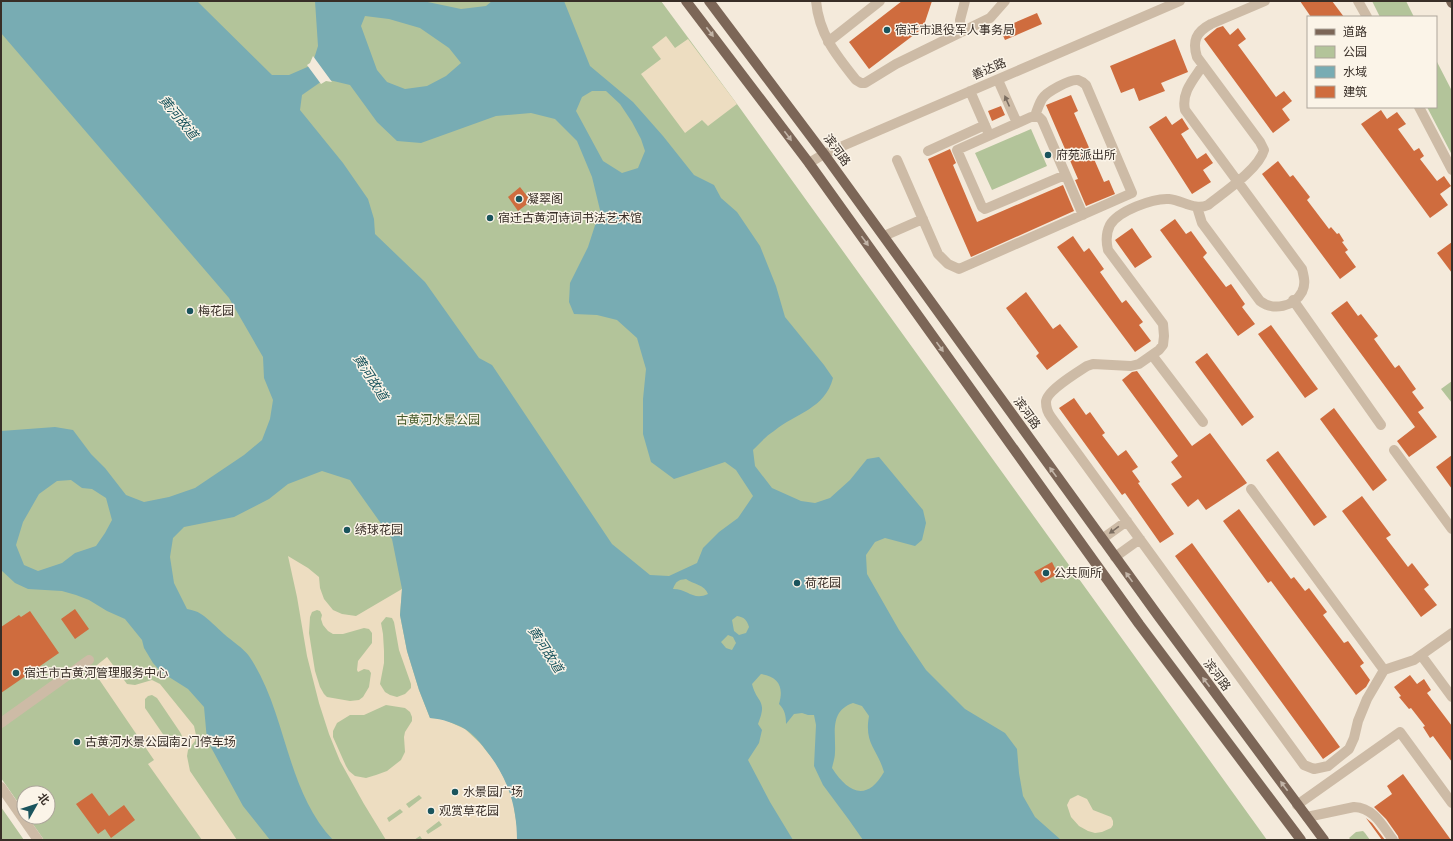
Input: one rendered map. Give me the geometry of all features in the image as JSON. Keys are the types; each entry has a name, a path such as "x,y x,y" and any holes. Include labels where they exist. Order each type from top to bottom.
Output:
{"main road":[{"path":"686,1 809,163 1139,624 1301,840"},
{"name":"滨河路","path":"709,1 824,154 1115,557 1324,840"}],"street":[{"path":"816,1 817,13 828,42 856,80 861,83 865,83 896,64 990,18 1005,1"},
{"path":"828,42 880,1"},
{"path":"961,32 960,20 965,1"},
{"name":"善达路","path":"809,163 824,154 1180,1"},
{"path":"1265,1 1211,24 1198,33 1195,45 1197,57 1260,142 1264,150 1259,161 1236,182 1208,205 1202,208 1168,199 1154,200 1116,218 1110,225 1107,242 1108,250 1163,324 1163,345 1160,350 1139,364 1131,366 1093,364 1087,366 1052,392 1047,398 1047,409 1051,417 1304,765 1314,769 1328,766 1350,749 1358,721 1367,699 1384,670 1414,660 1452,633"},
{"path":"1358,1 1366,16"},
{"path":"1197,207 1202,223 1260,301 1265,304 1285,306 1299,296 1304,286 1302,270 1236,182 1185,110 1183,102 1186,91 1203,65"},
{"path":"998,80 1017,123"},
{"path":"897,160 938,254 948,264 959,269 1132,193 1086,85 1078,80 1074,80 1053,89 1042,98 1035,116"},
{"path":"970,91 990,136"},
{"path":"1421,108 1452,170"},
{"path":"1065,175 985,209 982,207 957,150 1017,123 1035,116 1039,117 1042,120 1083,215"},
{"path":"928,151 985,125"},
{"path":"884,236 922,218"},
{"path":"1293,300 1381,424"},
{"path":"1152,355 1203,422"},
{"path":"1394,450 1452,530"},
{"path":"1251,489 1384,670"},
{"path":"1102,539 1127,521"},
{"path":"1115,557 1140,539"},
{"path":"1421,655 1452,697"},
{"path":"1,723 89,660"},
{"path":"1298,805 1400,732 1452,802"},
{"path":"1,788 38,840"},
{"path":"1307,817 1360,807 1373,814 1393,840"}],"green space":[{"name":"古黄河水景公园","path":"1,1 661,1 737,104 1267,840 44,840 34,825 56,825 56,785 16,785 16,800 1,778"},
{"path":"1372,1 1406,1 1414,16 1380,16"},
{"path":"1437,62 1452,91 1452,155 1428,108 1437,108"},
{"path":"1031,129 1047,166 992,190 975,153"},
{"path":"1452,381 1452,403 1441,389"},
{"path":"1,807 24,840 1,840"},
{"path":"1363,831 1370,840 1351,840 1349,838 1356,832"}],"shaded area":[{"path":"666,36 675,48 688,39 737,104 708,126 702,120 685,133 641,74 661,59 652,47"},
{"path":"288,556 308,568 319,577 320,588 324,599 333,610 342,614 356,616 402,589 400,615 407,651 419,690 430,718 443,719 465,729 480,743 496,763 506,782 513,802 517,827 517,840 421,840 422,839 420,836 414,840 386,840 340,761 329,734 319,703 307,656","holes":["317,610 320,611 323,625 333,634 343,634 364,628 369,629 372,633 372,643 358,661 358,672 364,669 369,670 371,673 369,687 363,697 359,700 350,701 327,697 320,687 315,671 309,633 310,617 312,612","386,617 392,618 399,650 411,684 411,688 405,694 397,697 385,692 380,684 384,663 381,623","386,705 405,708 410,712 412,721 405,732 405,752 401,760 387,771 366,778 355,776 349,771 333,737 333,731 337,723 350,715 364,715","419,795 422,798 409,808 406,804","400,809 403,812 389,822 387,818","439,821 442,825 428,834 426,831"]},
{"path":"107,657 127,684 135,685 152,680 160,684 194,726 196,735 195,741 188,750 187,756 190,771 237,840 202,840 148,764 154,760 92,669","holes":["152,695 157,698 182,736 176,743 172,744 167,740 145,708 145,699 148,696"]},
{"path":"1078,795 1087,799 1093,810 1111,817 1113,825 1111,828 1095,833 1079,826 1071,817 1067,805 1070,799"}],"water":[{"name":"黄河故道","path":"1,1 197,1 272,75 289,75 312,65 318,46 315,1 423,1 461,9 486,6 492,1 564,1 590,66 633,102 663,136 694,175 714,185 721,198 737,212 760,246 776,286 785,317 833,378 824,397 817,404 771,433 753,450 755,466 772,488 801,501 815,503 830,498 850,480 867,459 879,457 923,510 926,523 922,540 915,546 885,538 875,542 866,555 867,574 899,630 926,670 965,709 1005,733 1017,749 1023,796 1035,817 1061,840 863,840 823,785 814,766 816,725 814,715 802,713 794,714 786,724 785,713 779,704 781,693 779,684 776,680 767,675 761,674 752,684 762,706 758,724 762,730 759,743 748,760 770,802 793,840 517,840 517,827 513,803 505,780 493,759 479,741 465,729 439,719 430,718 419,690 407,651 400,615 402,589 392,539 350,480 322,471 288,484 269,499 234,517 184,527 173,538 170,557 174,583 187,609 198,612 204,616 241,647 247,653 262,678 295,774 305,798 317,820 333,840 270,840 243,806 207,740 204,707 188,689 161,672 153,663 144,648 142,640 125,619 107,611 89,600 76,595 62,591 28,589 15,583 1,570 1,431 55,427 73,430 91,454 105,468 126,495 144,502 169,497 195,488 244,455 262,440 270,419 273,400 264,378 263,357 229,298 1,33","holes":["365,16 389,19 420,28 449,48 461,63 446,76 427,86 405,89 387,82 377,70 361,26","325,79 350,85 377,122 397,141 421,143 496,116 531,113 555,119 577,141 592,177 600,210 588,247 570,283 569,302 574,314 597,315 617,320 637,338 646,369 643,399 643,434 651,462 674,479 725,462 736,470 753,496 738,518 719,532 703,548 697,563 669,576 650,575 612,544 492,365 479,358 425,282 375,234 374,219 368,199 343,163 300,110 302,95","592,91 606,91 620,104 641,139 645,151 638,168 622,173 603,161 576,111 582,97","71,480 82,488 92,489 106,498 112,520 96,546 75,553 62,563 38,571 24,565 16,545 23,522 39,494 57,481","686,579 698,585 708,594 698,596 673,589 676,583","737,616 745,619 749,627 746,633 739,635 734,631 732,620","728,635 733,637 736,643 732,650 726,648 721,642","853,703 862,706 869,716 868,733 872,746 884,772 871,788 864,791 858,791 844,783 832,768 835,754 835,724 840,712 845,707"]}],"pier":[{"path":"313,56 332,82 326,81 321,84 307,65 310,63"}],"building":[{"path":"902,1 932,1 923,28 869,69 849,42"},
{"path":"1300,1 1332,1 1343,16 1310,16"},
{"path":"1037,13 1042,24 1005,40 1000,29"},
{"path":"1223,26 1230,35 1238,28 1246,39 1238,45 1276,97 1284,91 1292,101 1282,109 1290,120 1273,133 1204,39 1217,28"},
{"path":"1175,39 1188,72 1161,83 1165,91 1139,101 1134,88 1121,93 1110,66"},
{"path":"1071,95 1078,111 1074,113 1104,182 1109,180 1115,194 1086,206 1075,180 1078,179 1046,105"},
{"path":"1001,106 1005,115 992,121 988,111"},
{"path":"1381,110 1387,119 1397,112 1406,124 1398,129 1414,151 1419,148 1424,156 1420,159 1437,181 1444,176 1451,186 1440,194 1448,205 1430,218 1361,124"},
{"path":"1166,116 1172,125 1182,118 1189,129 1181,134 1197,159 1206,153 1213,163 1203,170 1211,182 1192,194 1149,127"},
{"path":"950,149 956,163 953,165 977,222 1063,185 1074,211 971,257 928,159"},
{"path":"1278,161 1290,177 1293,175 1310,197 1307,200 1329,229 1331,227 1337,234 1339,233 1344,241 1342,242 1348,250 1345,252 1356,267 1340,279 1262,174"},
{"name":"凝翠阁","path":"520,187 531,201 518,211 508,197"},
{"path":"1175,219 1186,234 1191,231 1207,253 1203,257 1226,287 1231,284 1245,304 1242,307 1255,324 1238,336 1160,230"},
{"path":"1132,228 1152,257 1135,268 1115,240"},
{"path":"1073,236 1084,252 1089,248 1104,269 1100,272 1122,303 1126,300 1143,322 1139,325 1151,341 1135,352 1057,247"},
{"path":"1452,242 1452,273 1437,253"},
{"path":"1026,292 1053,329 1060,324 1078,347 1047,370 1036,356 1039,353 1006,308"},
{"path":"1347,301 1358,316 1361,314 1378,336 1374,339 1395,368 1399,365 1416,389 1412,392 1424,408 1418,412 1437,437 1409,457 1397,441 1415,427 1331,313"},
{"path":"1271,325 1318,389 1305,398 1258,334"},
{"path":"1207,353 1254,417 1242,426 1195,362"},
{"path":"1137,371 1192,446 1210,433 1247,483 1206,510 1198,499 1188,507 1171,484 1182,477 1171,462 1178,456 1122,380 1132,372"},
{"path":"1074,398 1086,415 1090,412 1105,433 1102,435 1118,456 1126,450 1138,467 1132,471 1140,482 1138,483 1174,534 1160,543 1125,493 1122,495 1059,408"},
{"path":"1334,408 1387,480 1373,491 1320,419"},
{"path":"1278,451 1327,517 1314,526 1266,460"},
{"path":"1452,455 1452,489 1436,467"},
{"path":"1362,496 1391,535 1386,538 1408,567 1412,563 1429,585 1424,589 1437,605 1421,617 1342,511"},
{"path":"1239,509 1291,579 1294,577 1305,591 1309,588 1327,612 1323,615 1344,643 1348,641 1364,663 1360,666 1370,680 1366,687 1356,695 1271,581 1268,583 1223,521"},
{"path":"1192,543 1340,747 1323,759 1175,556"},
{"name":"公共厕所","path":"1052,562 1058,574 1041,583 1034,572"},
{"path":"75,609 89,629 75,639 61,619"},
{"path":"30,611 59,653 1,693 1,627 19,615 21,617"},
{"path":"1410,675 1417,684 1424,679 1431,690 1427,693 1452,726 1452,762 1433,736 1430,738 1423,727 1425,726 1411,708 1409,709 1399,697 1401,696 1394,687"},
{"path":"1403,774 1451,840 1399,840 1398,836 1386,819 1374,807 1392,794 1387,786"},
{"path":"92,793 109,816 124,805 135,820 111,838 105,829 98,834 76,804"},
{"path":"1366,818 1372,823 1385,840 1382,840"}],"place":[{"name":"宿迁市退役军人事务局","path":"887,30"},
{"name":"府苑派出所","path":"1048,155"},
{"name":"凝翠阁","path":"519,199"},
{"name":"宿迁古黄河诗词书法艺术馆","path":"490,218"},
{"name":"梅花园","path":"190,311"},
{"name":"绣球花园","path":"347,530"},
{"name":"公共厕所","path":"1046,573"},
{"name":"荷花园","path":"797,583"},
{"name":"宿迁市古黄河管理服务中心","path":"16,673"},
{"name":"古黄河水景公园南2门停车场","path":"77,742"},
{"name":"水景园广场","path":"455,792"},
{"name":"观赏草花园","path":"431,811"}]}
